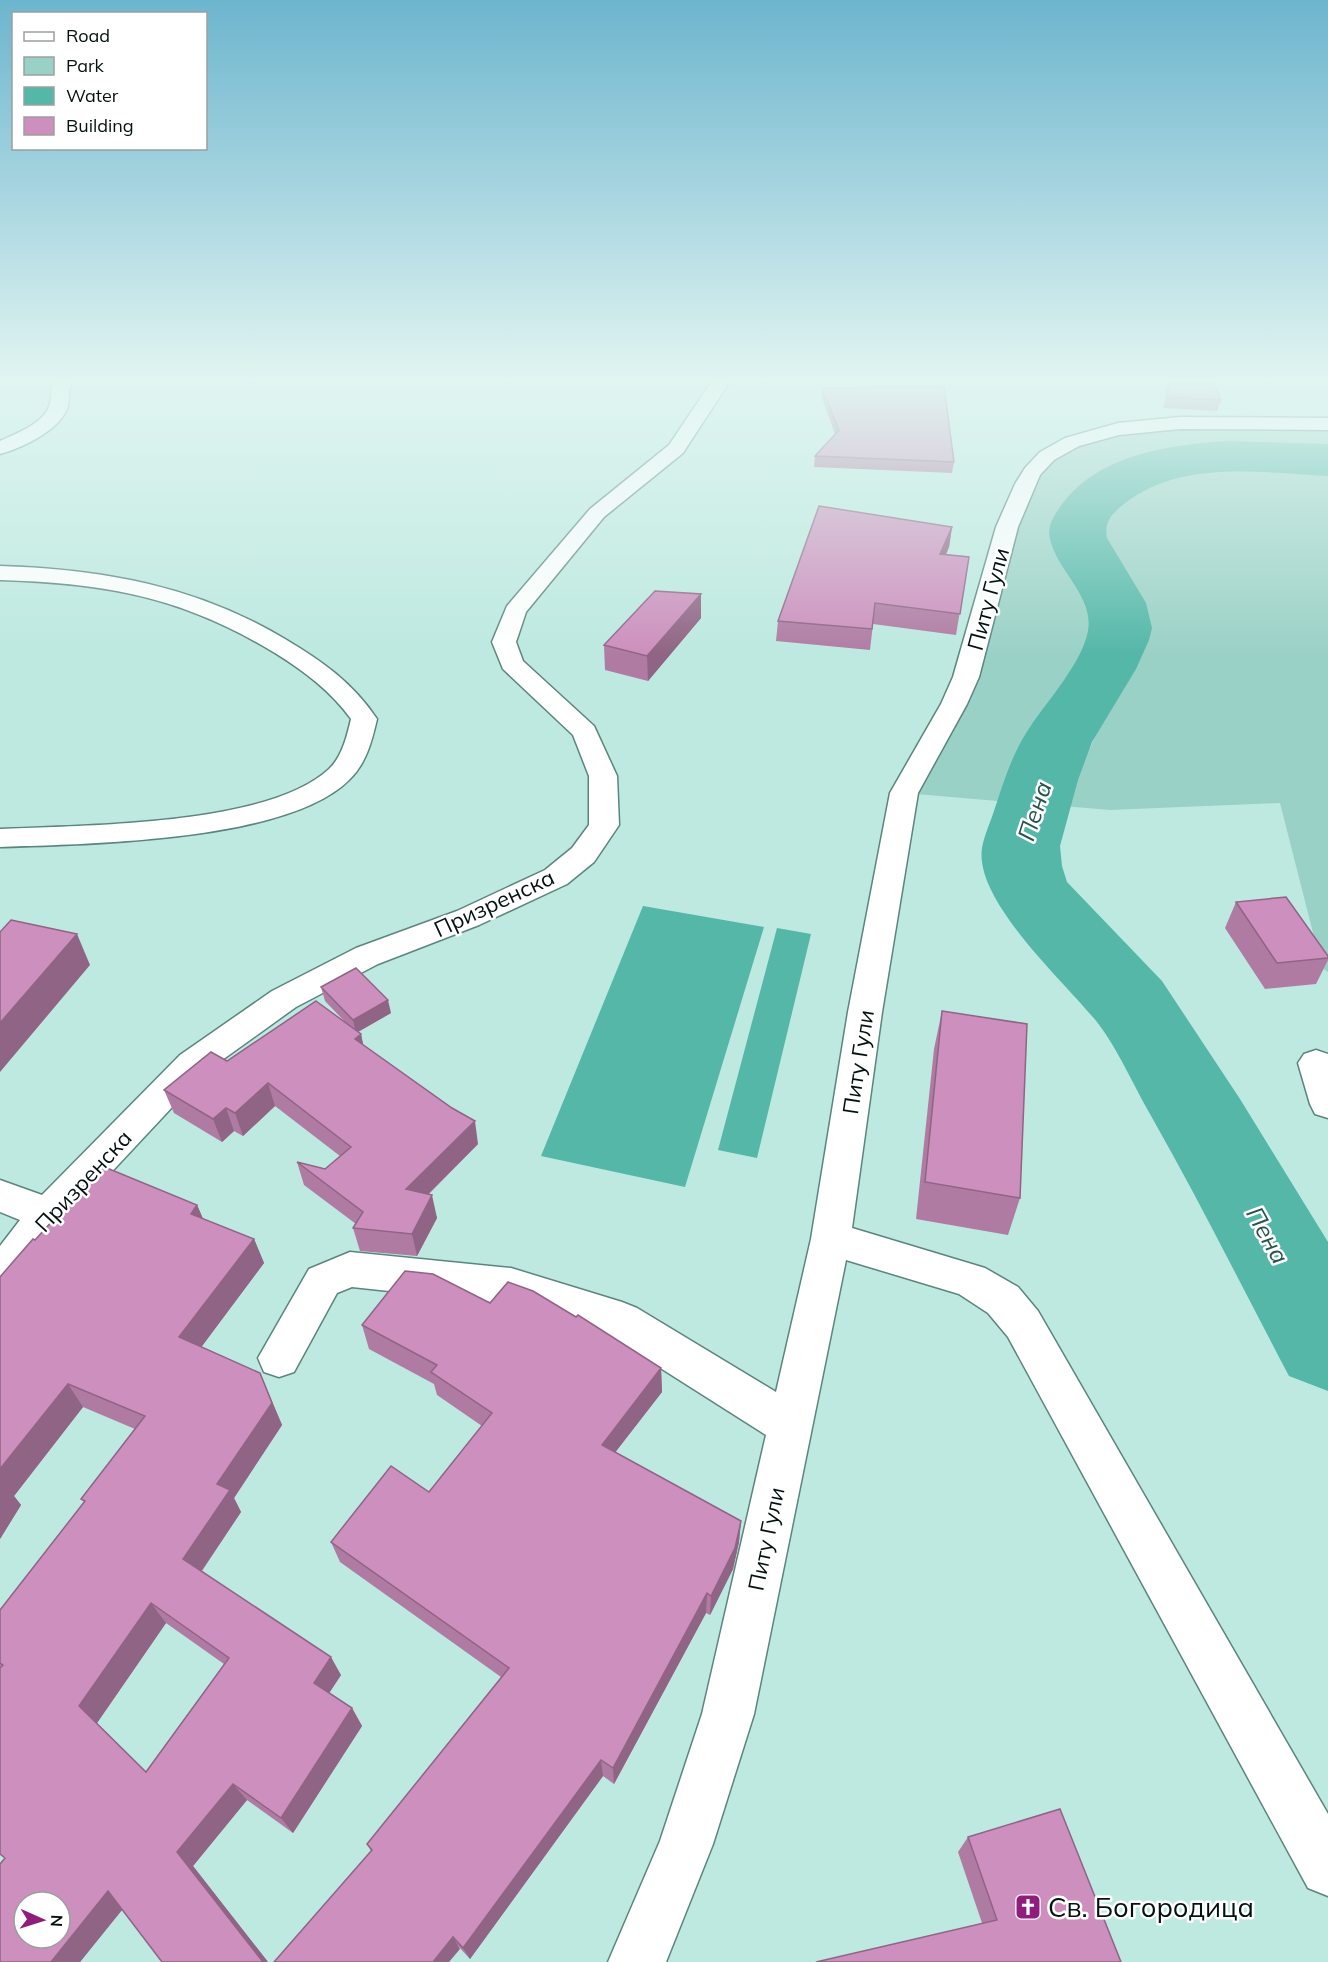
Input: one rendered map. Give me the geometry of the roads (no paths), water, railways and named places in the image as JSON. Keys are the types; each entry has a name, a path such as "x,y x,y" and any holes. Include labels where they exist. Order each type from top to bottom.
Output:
{"street":[{"name":"Призренска","path":"0,1277 48,1214 192,1064 284,999 367,956 468,918 556,877 583,855 604,825 603,776 585,732 512,664 504,642 515,611 597,513 648,473"},
{"name":"Питу Гули","path":"637,1962 686,1844 728,1714 831,1239 865,1012 903,793 954,704 966,677 1007,527 1032,473"},
{"path":"0,573 57,574 111,581 157,591 206,606 245,624 316,668 350,697 364,719 357,748 338,776 307,796 278,806 229,819 168,828 0,838"},
{"path":"1316,1063 1328,1104"},
{"path":"0,1196 48,1214"},
{"path":"831,1239 971,1280 1003,1300 1023,1324 1328,1868"},
{"path":"279,1358 323,1281 350,1269 511,1286 622,1321 790,1425"}],"water":[{"path":"643,906 764,927 685,1187 541,1156"},
{"path":"777,928 811,934 757,1158 718,1150"}],"waterway":[{"name":"Пена","path":"1141,473 1116,484 1096,500 1087,509 1078,526 1078,538 1082,548 1115,603 1120,628 1117,640 1103,669 1056,742 1046,767 1021,846 1023,872 1033,896 1131,1003 1206,1126 1328,1341"}],"place":[{"name":"Св. Богородица","path":"1028,1907"}]}
